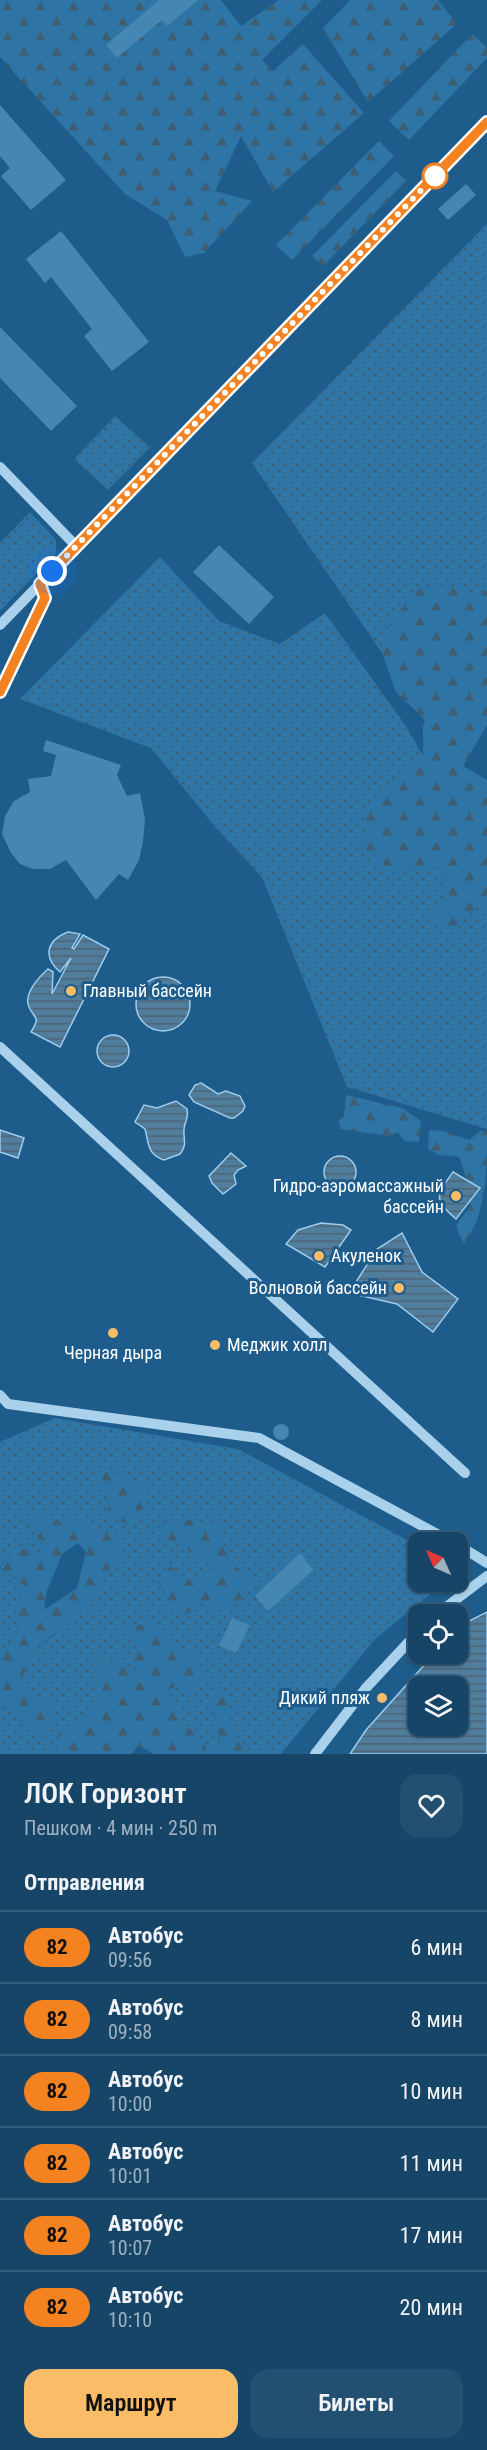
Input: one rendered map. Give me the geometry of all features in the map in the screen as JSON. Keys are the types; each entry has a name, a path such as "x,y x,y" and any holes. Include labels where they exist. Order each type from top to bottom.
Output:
{"street":[{"path":"0,625 487,122"},
{"path":"0,467 76,546"},
{"path":"0,692 45,598 40,584"},
{"path":"0,1047 465,1473"},
{"path":"0,1395 8,1404 259,1438 433,1532"},
{"path":"468,1551 487,1563"},
{"path":"449,1604 487,1576"},
{"path":"315,1754 364,1689 408,1643"}],"green space":[{"path":"0,0 221,0 241,26 279,0 322,0 262,60 273,71 303,44 364,113 273,192 241,136 215,191 252,201 204,253 185,257 167,220 125,194 0,57"},
{"path":"350,0 438,0 457,24 368,102 323,28"},
{"path":"472,34 487,48 487,58 409,140 389,121"},
{"path":"379,141 394,156 292,260 276,245"},
{"path":"396,171 406,181 323,266 312,256"},
{"path":"487,224 487,591 476,594 439,585 415,591 382,636 382,653 252,463"},
{"path":"115,416 150,447 108,490 74,459"},
{"path":"30,512 56,540 56,553 0,611 0,543"},
{"path":"160,557 219,621 280,644 325,613 408,729 423,756 368,804 392,873 439,866 446,901 430,922 450,929 477,907 487,907 487,1129 347,1087 262,877 216,828 151,748 20,699"},
{"path":"439,585 476,594 487,591 487,725 463,766 487,780 487,907 477,907 450,929 429,922 446,901 439,866 392,873 362,853 368,804 423,756 425,720 396,692 382,653 382,636 415,591"},
{"path":"346,1095 402,1108 421,1121 419,1142 404,1141 398,1132 389,1136 341,1129 338,1119 344,1117"},
{"path":"429,1130 443,1131 469,1140 481,1131 487,1131 486,1175 481,1205 472,1232 464,1243 456,1225 470,1207 466,1177 459,1157 439,1155 428,1149"},
{"path":"55,1418 238,1449 408,1541 408,1592 433,1592 418,1604 408,1604 408,1612 375,1639 281,1754 244,1754 232,1728 226,1692 207,1698 220,1733 218,1747 214,1754 206,1754 204,1742 172,1736 160,1693 177,1685 182,1652 152,1621 137,1649 134,1673 116,1663 91,1714 59,1732 57,1754 0,1754 0,1702 16,1717 45,1737 34,1694 20,1681 36,1647 55,1635 115,1532 93,1531 78,1517 54,1521 42,1541 39,1555 16,1547 0,1567 0,1442","holes":["106,1467 125,1479 143,1485 109,1514","182,1518 224,1547 231,1564 172,1610 158,1580 192,1582 219,1566 155,1528"]},
{"path":"106,1467 125,1479 143,1485 149,1499 129,1525 109,1514 108,1495 94,1479"},
{"path":"34,1512 54,1521 78,1516 93,1531 115,1532 118,1554 86,1612 36,1647 20,1681 56,1709 45,1737 16,1717 0,1702 0,1654 5,1654 20,1622 19,1602 23,1584 0,1567 16,1547 39,1554 42,1541 27,1524","holes":["78,1543 86,1552 77,1588 44,1610 47,1591 62,1554"]},
{"path":"182,1518 223,1527 224,1546 229,1558 238,1568 254,1578 239,1602 214,1610 205,1601 183,1616 172,1610 158,1579 170,1566 192,1582 219,1566 172,1542 155,1528"},
{"path":"0,1568 23,1584 19,1602 20,1622 5,1654 0,1654"},
{"path":"152,1621 182,1652 198,1656 205,1677 191,1698 177,1685 161,1693 178,1707 181,1714 173,1735 190,1728 204,1742 206,1754 154,1754 139,1746 131,1754 57,1754 59,1732 91,1714 100,1691 92,1658 116,1663 134,1673 137,1649 122,1630"},
{"path":"226,1692 232,1727 244,1754 214,1754 220,1740 220,1733 207,1698"}],"shaded area":[{"name":"Главный бассейн","path":"68,932 80,934 72,948 74,949 83,935 109,949 60,1047 31,1032 36,1018 29,1007 28,997 40,976 48,969 53,972 52,994 71,958 60,972 51,960 49,949 55,939"},
{"path":"158,977 168,977 178,981 186,989 190,1004 186,1019 178,1027 168,1031 158,1031 148,1027 140,1019 136,1009 136,999 140,989 148,981"},
{"path":"113,1035 125,1039 129,1051 125,1063 113,1067 101,1063 97,1051 101,1039"},
{"path":"201,1083 218,1094 226,1091 240,1096 245,1106 243,1111 234,1118 230,1118 194,1102 189,1095 195,1085"},
{"path":"176,1101 187,1109 184,1129 185,1145 180,1154 164,1160 154,1155 148,1144 145,1129 135,1122 144,1105 157,1108"},
{"path":"0,1130 24,1138 18,1158 0,1152"},
{"path":"231,1153 246,1166 234,1175 236,1184 223,1194 212,1183 209,1176"},
{"path":"340,1156 351,1161 356,1172 351,1183 340,1188 329,1183 324,1172 329,1161"},
{"name":"Гидро-аэромассажный бассейн","path":"453,1172 480,1188 456,1219 440,1202 440,1192"},
{"name":"Акуленок","path":"321,1223 343,1225 351,1230 325,1267 286,1244 298,1230"},
{"name":"Волновой бассейн","path":"402,1233 422,1272 458,1299 433,1332 397,1304 353,1294 356,1282 377,1249"},
{"path":"487,1612 487,1754 350,1754 366,1730 408,1683 408,1736 468,1736 468,1676 414,1676 425,1664 468,1664 468,1622"}],"building":[{"path":"159,0 198,0 167,26 162,20 117,58 106,45"},
{"path":"0,105 66,180 31,210 1,176 10,168 0,156"},
{"path":"466,184 476,195 448,220 438,209"},
{"path":"61,231 149,342 112,371 84,336 92,329 51,277 45,283 26,259"},
{"path":"0,327 77,406 51,431 0,378"},
{"path":"219,545 274,597 249,624 193,572"},
{"path":"46,740 121,765 117,775 127,796 140,793 145,819 139,860 128,880 119,874 96,900 66,860 50,869 33,869 20,864 11,853 2,834 5,816 14,801 30,792 28,779 51,776 56,755 43,751"},
{"path":"281,1424 287,1426 289,1432 287,1438 281,1440 275,1438 273,1432 275,1426"},
{"path":"300,1553 313,1570 268,1611 255,1596"},
{"path":"232,1618 250,1625 236,1653 219,1646"}],"bus line":[{"name":"82","path":"0,692 45,598 40,584 487,122"}],"place":[{"name":"Главный бассейн","path":"71,991"},
{"name":"Гидро-аэромассажный бассейн","path":"456,1196"},
{"name":"Акуленок","path":"319,1256"},
{"name":"Волновой бассейн","path":"399,1288"},
{"name":"Черная дыра","path":"113,1333"},
{"name":"Меджик холл","path":"215,1345"},
{"name":"Дикий пляж","path":"382,1698"}],"route":[{"path":"52,571 435,176"}]}
